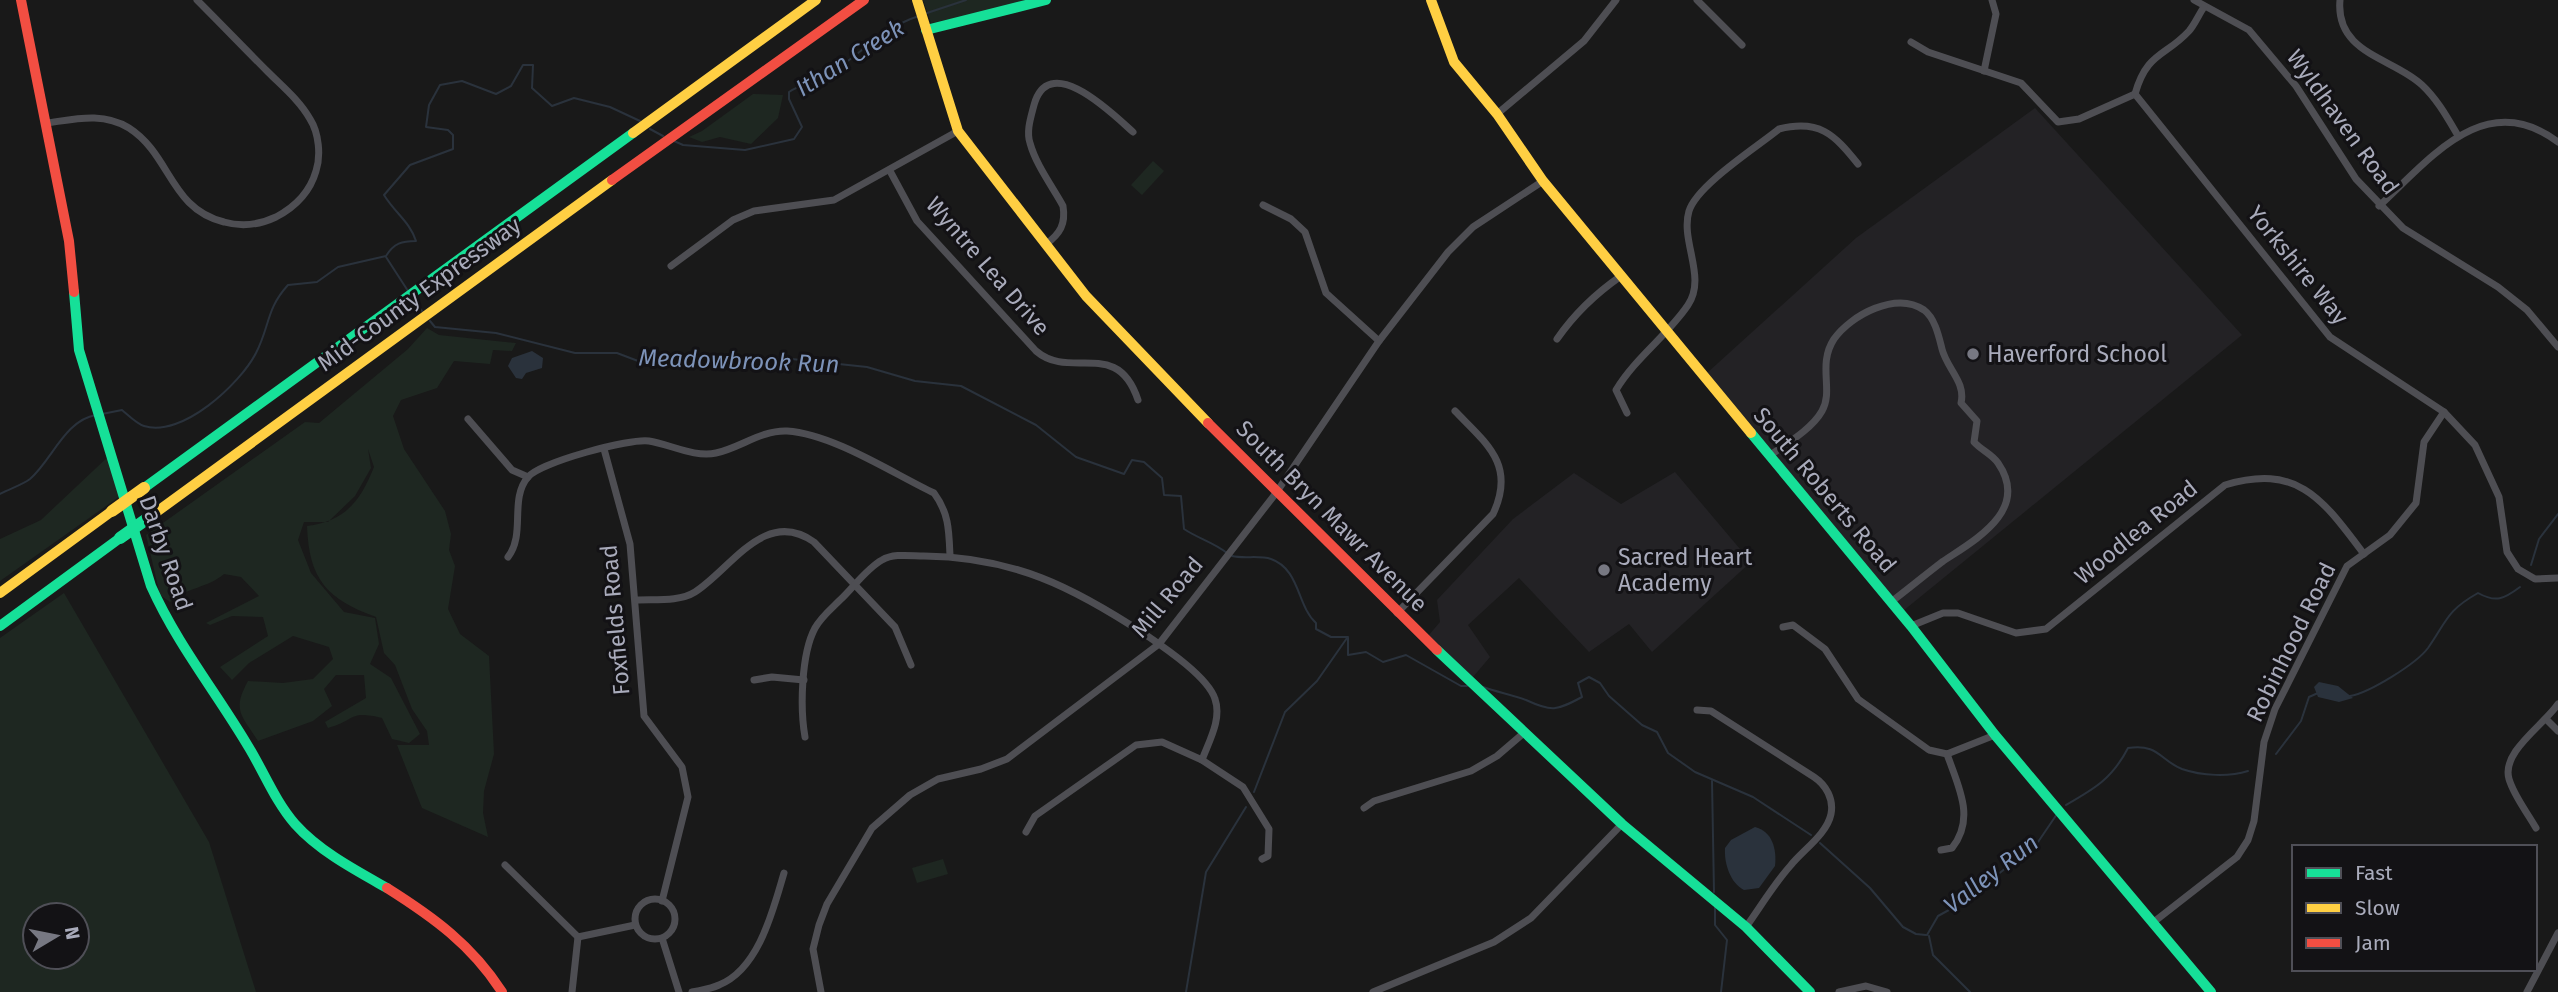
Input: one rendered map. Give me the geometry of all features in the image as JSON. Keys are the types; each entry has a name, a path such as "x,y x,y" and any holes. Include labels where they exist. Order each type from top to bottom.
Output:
{"main road":[{"name":"Darby Road","path":"21,0 69,241 79,350 150,586 164,619 250,748 283,812 323,849 436,921 473,950 492,973 502,992"},
{"name":"Mid-County Expressway","path":"0,593 816,0"},
{"name":"Mid-County Expressway","path":"0,626 411,324 864,0"},
{"path":"921,15 1046,0"},
{"name":"South Roberts Road","path":"1431,0 1454,62 1497,114 1543,181 1911,626 1995,735 2155,921 2211,992"},
{"name":"South Bryn Mawr Avenue","path":"921,15 958,131 1086,296 1276,493 1398,613 1622,824 1746,927 1810,992"}],"street":[{"path":"47,123 106,117 129,128 150,145 182,196 198,213 214,220 240,226 269,220 290,210 307,191 317,170 318,145 312,121 297,101 197,0"},
{"path":"1497,114 1584,41 1616,0"},
{"path":"1697,0 1742,45"},
{"path":"1984,71 1996,14 1992,0"},
{"name":"Wyldhaven Road","path":"2194,0 2249,30 2296,86 2356,179 2403,228 2498,287 2527,310 2558,348"},
{"path":"2340,0 2344,26 2356,43 2369,55 2422,84 2458,134"},
{"path":"1911,42 1928,52 2021,83 2058,122 2079,119 2135,94 2141,74 2157,54 2188,32 2204,7"},
{"path":"1046,244 1058,236 1065,215 1063,206 1029,141 1035,101 1043,90 1057,85 1076,87 1098,100 1133,132"},
{"name":"Yorkshire Way","path":"2135,94 2330,337 2444,412 2474,445 2487,465 2499,497 2507,552 2520,572 2535,579 2558,578"},
{"path":"2379,205 2458,134 2496,122 2533,127 2558,142"},
{"path":"1626,413 1616,390 1689,304 1696,284 1686,230 1689,209 1698,194 1779,129 1795,125 1819,128 1838,139 1858,164"},
{"path":"670,266 733,220 754,211 834,200 958,131"},
{"name":"Wyntre Lea Drive","path":"890,171 917,220 1036,351 1044,358 1098,361 1116,368 1133,384 1138,400"},
{"name":"Mill Road","path":"821,992 813,949 819,925 827,904 880,818 938,779 981,769 1007,759 1159,644 1276,493 1379,341 1448,252 1473,227 1543,181"},
{"path":"1263,205 1291,219 1305,232 1326,293 1379,341"},
{"path":"1558,339 1571,318 1595,295 1621,276"},
{"path":"1769,456 1822,413 1827,402 1825,362 1833,341 1845,326 1865,312 1881,307 1899,304 1925,311 1932,320 1947,363 1961,386 1961,403 1977,421 1974,442 1998,463 2004,477 2005,502 1998,520 1977,541 1940,564 1891,602"},
{"path":"1398,613 1493,514 1500,499 1501,470 1494,454 1455,411"},
{"name":"Robinhood Road","path":"2155,921 2237,857 2248,840 2255,821 2264,742 2275,709 2347,566 2390,536 2416,503 2424,442 2444,412"},
{"path":"468,419 512,470 528,477"},
{"path":"508,557 516,547 520,492 528,477 552,461 645,440 703,454 715,454 765,434 786,431 827,441 934,493 943,506 949,524 950,556"},
{"name":"Foxfields Road","path":"604,449 630,544 644,716 682,767 688,797 662,901"},
{"name":"Woodlea Road","path":"1911,626 1943,613 1954,613 2016,633 2046,629 2225,485 2247,478 2272,476 2302,488 2325,503 2364,554"},
{"path":"636,600 678,598 694,592 747,545 771,534 788,531 814,542 895,627 911,665"},
{"path":"805,737 800,713 816,626 882,560 900,555 950,556 1007,564 1020,569 1094,601 1159,644 1210,686 1216,700 1218,712 1202,760"},
{"path":"1783,627 1793,625 1825,649 1858,699 1929,750 1947,754 1995,735"},
{"path":"754,680 772,677 804,680"},
{"path":"2536,828 2508,772 2511,757 2522,742 2547,720 2558,704"},
{"path":"1697,710 1712,710 1814,777 1826,789 1830,801 1831,814 1825,828 1790,866 1746,927"},
{"path":"2547,720 2558,731"},
{"path":"1364,808 1374,801 1471,771 1497,756 1525,732"},
{"path":"1026,832 1035,816 1136,745 1162,742 1235,779 1264,820 1271,838 1268,856 1262,859"},
{"path":"1941,850 1952,848 1965,827 1965,809 1947,754"},
{"path":"1373,992 1494,942 1522,924 1622,824"},
{"path":"505,865 578,937"},
{"path":"692,992 719,985 744,965 772,912 784,873"},
{"path":"650,900 662,901 672,909 675,919 672,930 662,938 645,938 635,925 636,912 642,904 650,900"},
{"path":"578,937 635,925"},
{"path":"2527,992 2558,933"},
{"path":"572,992 578,937"},
{"path":"662,938 679,992"},
{"path":"1839,992 1866,986 1887,992"}],"shaded area":[{"path":"923,0 1046,0 931,23"},
{"path":"753,94 783,95 778,118 751,144 720,137 702,142 689,137 702,131"},
{"name":"Haverford School","path":"2035,108 2242,335 1903,611 1707,373 1856,238"},
{"path":"1153,161 1164,171 1142,195 1131,185"},
{"path":"427,328 439,335 516,343 512,351 493,350 490,364 454,361 437,388 401,400 393,416 404,449 445,511 451,534 449,550 455,566 448,609 460,634 489,656 494,754 484,791 483,813 488,837 422,808 397,745 429,745 427,731 412,709 395,665 384,653 376,617 333,595 317,574 307,526 324,522 304,522 298,540 311,573 344,612 375,618 379,644 370,664 391,678 420,734 409,743 392,739 382,718 363,715 328,728 325,722 366,698 364,675 336,675 324,689 332,706 313,721 258,741 247,725 240,706 240,699 248,681 283,683 313,679 333,659 329,647 293,636 249,663 232,680 220,667 268,636 263,617 232,616 210,625 206,623 259,596 241,577 224,574 170,602 160,595 146,535 305,422 319,423 408,349","holes":["368,449 374,467 363,490 350,508 330,520 355,496 371,468"]},
{"path":"532,351 543,358 542,368 526,373 522,379 516,378 508,366 512,358"},
{"path":"111,454 123,494 0,581 0,539 41,520"},
{"name":"Sacred Heart Academy","path":"1675,472 1751,562 1652,652 1629,624 1589,652 1519,578 1468,625 1490,657 1473,677 1428,636 1440,622 1437,600 1513,519 1574,473 1621,504"},
{"path":"64,593 209,842 256,992 0,992 0,638"},
{"path":"2319,682 2338,686 2353,698 2339,702 2318,697 2314,687"},
{"path":"1755,827 1766,832 1772,842 1775,866 1759,888 1744,890 1735,883 1729,872 1725,848 1731,840"},
{"path":"943,859 948,874 917,883 912,868"}],"waterway":[{"name":"Ithan Creek","path":"924,14 966,0"},
{"name":"Ithan Creek","path":"674,141 683,145 745,150 794,139 802,127 789,99 789,92 824,78 881,35 919,16"},
{"name":"Ithan Creek","path":"102,414 122,410 141,425 159,428 192,416 224,393 248,366 256,353 272,310 288,285 317,282 338,267 386,256 399,244 416,241 410,228 384,195 410,165 453,149 453,135 448,130 426,127 429,105 440,85 462,81 496,94 511,86 523,65 533,65 532,88 552,106 574,98 610,107 640,121"},
{"name":"Ithan Creek","path":"650,129 663,136"},
{"name":"Meadowbrook Run","path":"386,257 408,291"},
{"name":"Meadowbrook Run","path":"413,298 422,311"},
{"name":"Meadowbrook Run","path":"430,321 435,327 496,333 575,353 617,353 638,361 699,364 782,358 867,367 915,381 961,386 1036,425 1076,457 1124,474 1132,460 1144,462 1162,478 1164,495 1181,496 1184,529 1227,553"},
{"name":"Ithan Creek","path":"0,494 30,479 67,432 85,418 96,415"},
{"name":"Valley Run","path":"2531,565 2539,539 2558,514"},
{"name":"Meadowbrook Run","path":"1232,556 1266,558 1280,564 1293,579 1305,607 1316,623 1316,629 1331,637 1348,637"},
{"name":"Valley Run","path":"2350,696 2380,684 2422,655 2453,611 2467,599 2478,593 2490,598 2500,598 2520,587"},
{"path":"1254,792 1285,712 1317,681 1347,638"},
{"name":"Meadowbrook Run","path":"1348,638 1348,655 1366,652 1383,662 1406,655 1461,686 1467,686"},
{"name":"Meadowbrook Run","path":"1483,687 1542,707 1554,708 1582,697 1578,683 1589,677 1600,683 1609,696 1642,725 1657,732 1668,753 1695,772 1753,797 1811,835"},
{"name":"Valley Run","path":"2276,754 2301,721 2309,697 2318,693"},
{"name":"Valley Run","path":"2066,805 2102,782 2116,768 2128,748 2153,750 2175,766 2198,773 2224,775 2248,771"},
{"path":"1712,781 1714,892"},
{"path":"1186,992 1206,872 1246,807"},
{"name":"Valley Run","path":"1927,935 1938,916 1958,905 2036,845 2057,814"},
{"name":"Meadowbrook Run","path":"1820,843 1870,888 1903,927 1916,934 1926,935"},
{"path":"1715,907 1715,925 1727,940 1721,992"},
{"name":"Meadowbrook Run","path":"1929,936 1933,955 1970,992"}],"traffic: fast":[{"path":"926,30 1046,0"},
{"path":"144,488 633,133"},
{"path":"74,292 79,350 151,586 161,607 248,746 281,806 295,824 326,851 387,888"},
{"path":"1751,433 1911,626 1995,735 2211,992"},
{"path":"120,538 151,516"},
{"path":"0,626 120,538"},
{"path":"1437,650 1622,824 1746,927 1810,992"}],"traffic: slow":[{"path":"633,133 816,0"},
{"path":"917,0 958,131 1086,296 1208,423"},
{"path":"1431,0 1454,62 1497,114 1543,181 1751,433"},
{"path":"151,516 612,180"},
{"path":"112,511 144,488"},
{"path":"0,593 112,511"}],"traffic: jam":[{"path":"21,0 69,241 74,292"},
{"path":"612,180 864,0"},
{"path":"1208,423 1437,650"},
{"path":"387,888 465,946 502,992"}],"place":[{"name":"Haverford School","path":"1973,354"},
{"name":"Sacred Heart Academy","path":"1604,570"}]}
